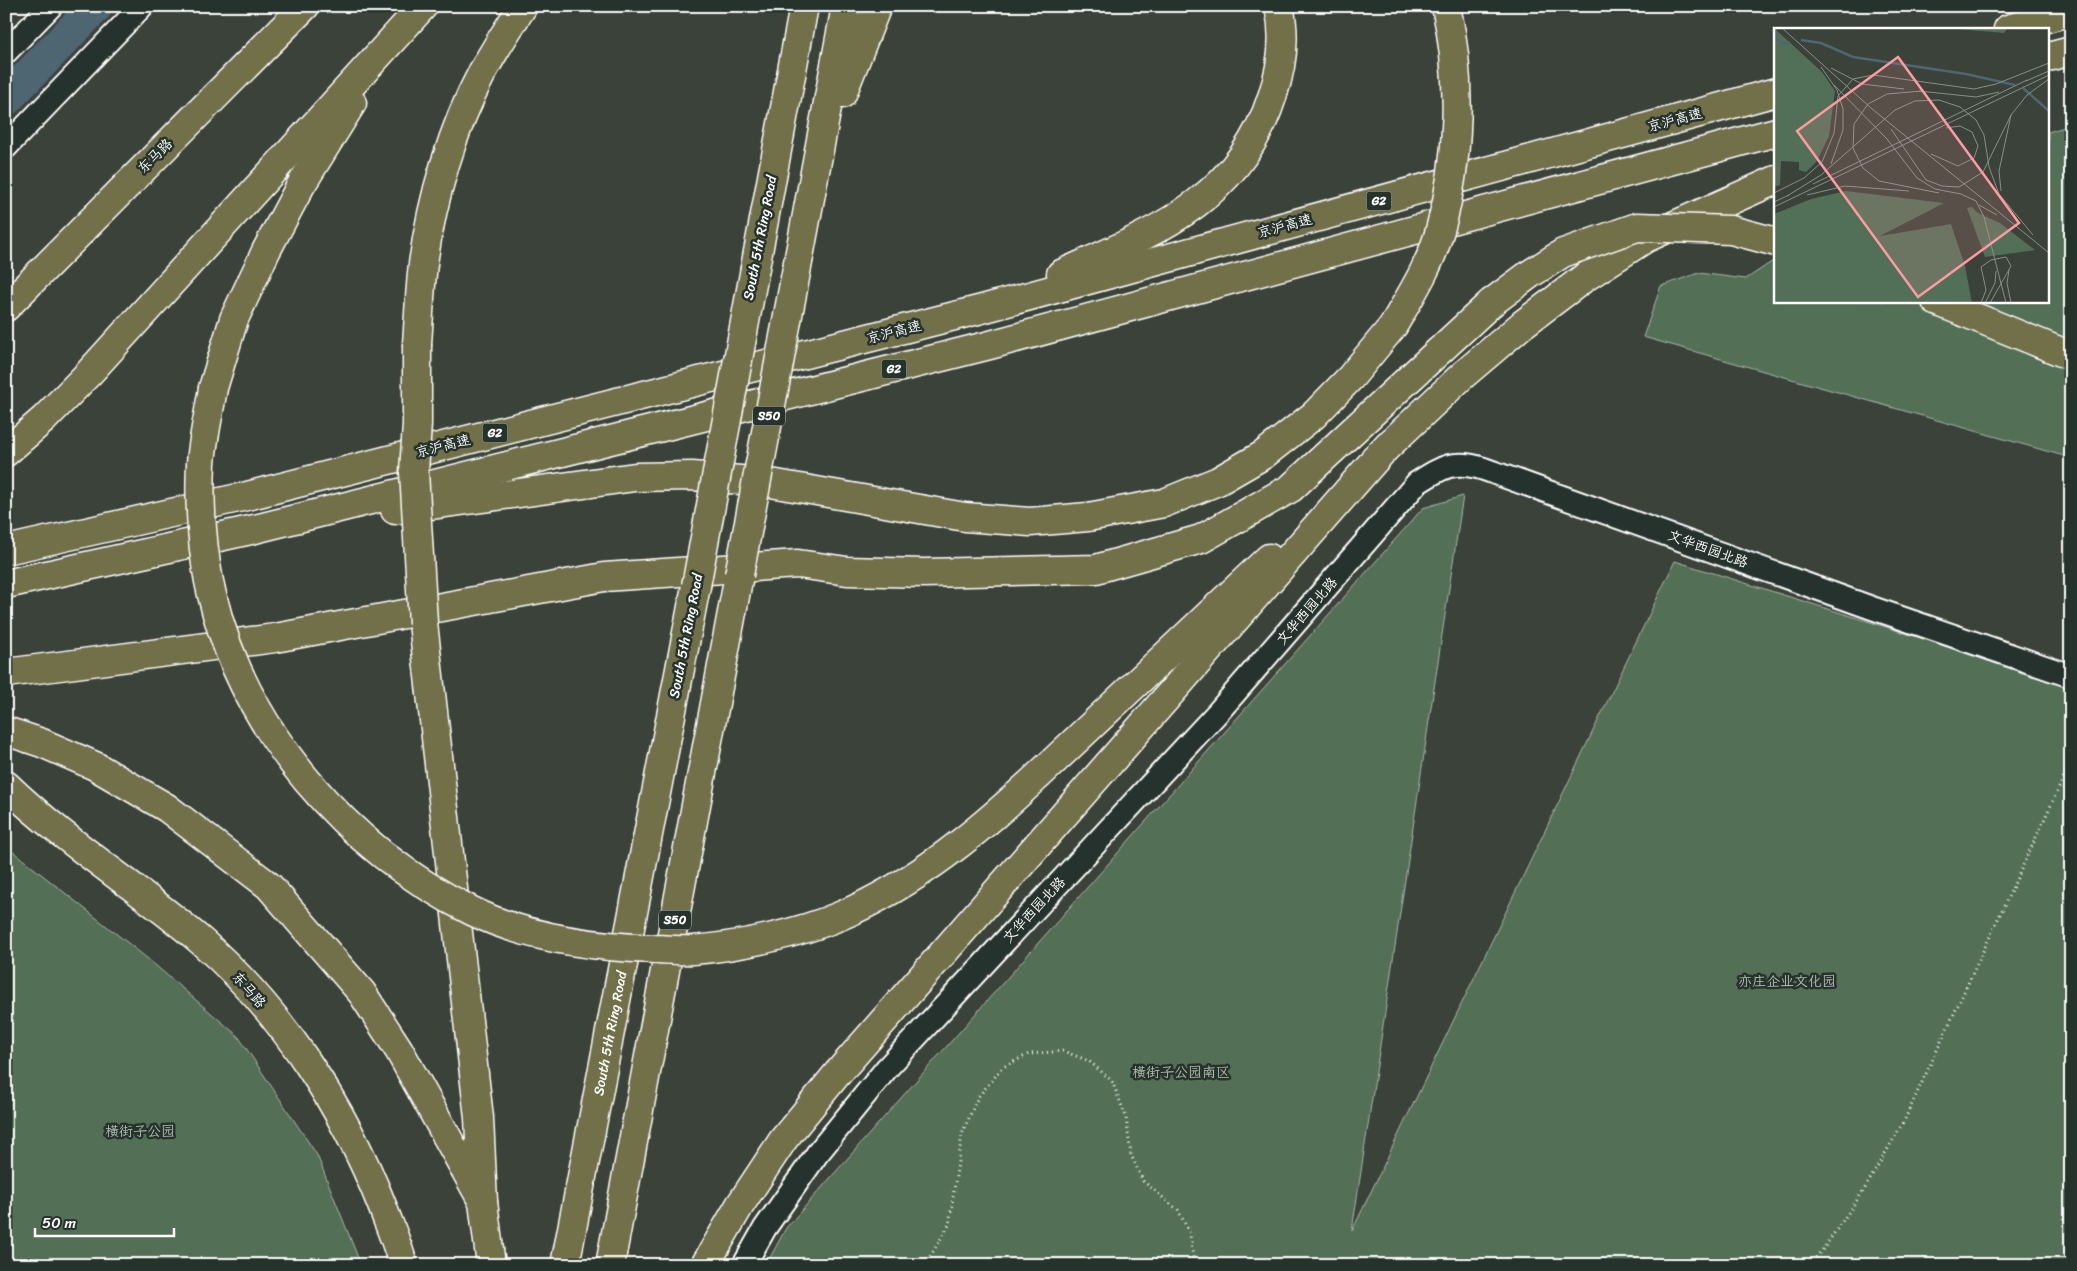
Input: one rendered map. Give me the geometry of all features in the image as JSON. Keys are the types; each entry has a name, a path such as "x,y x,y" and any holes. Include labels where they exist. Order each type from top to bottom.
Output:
{"main road":[{"name":"东马路","path":"6,307 305,6"},
{"path":"491,1265 482,1202 479,1118 423,623 414,472 417,424 417,344 423,264 444,171 459,125 482,72 523,6"},
{"name":"South 5th Ring Road","path":"565,1265 696,586 804,6"},
{"name":"S50","path":"610,1265 846,6"},
{"path":"819,149 877,6"},
{"path":"982,309 1146,235 1187,211 1219,185 1242,159 1266,116 1278,80 1282,44 1279,6"},
{"path":"255,530 635,477 692,476 765,482 965,518 1030,522 1088,517 1164,503 1218,481 1264,455 1314,415 1352,377 1393,326 1420,279 1440,231 1451,175 1457,77 1452,33 1446,6"},
{"path":"421,7 346,111 301,185 266,251 234,319 213,388 202,462 202,528 212,594 231,655 258,710 290,760 330,806 368,841 409,874 473,911 528,932 579,942 636,948 691,950 737,944 792,931 838,917 896,889 991,820 1463,375 1523,324 1584,278 1646,238 1774,181"},
{"path":"6,452 44,419 88,374 421,7"},
{"path":"2012,28 2071,12"},
{"path":"2050,56 2071,51"},
{"name":"京沪高速","path":"6,550 247,496 982,309 1774,93"},
{"name":"G2","path":"6,584 255,530 990,345 1774,133"},
{"path":"6,673 275,638 604,577 798,564 847,571 886,572 1096,569 1201,538 1291,488 1491,302 1563,253 1637,227 1731,230 1774,241"},
{"path":"1938,302 2071,356"},
{"path":"705,1265 740,1205 783,1140 837,1074 1388,445"},
{"path":"6,731 42,743 103,770 167,808 269,886 362,993 399,1050 482,1202"},
{"name":"东马路","path":"6,784 32,810 201,941 240,978 281,1027 312,1070 343,1122 371,1177 399,1247 403,1265"}],"street":[{"path":"6,52 51,6"},
{"path":"6,147 142,6"},
{"name":"文华西园北路","path":"744,1265 765,1228 817,1154 888,1068 1218,711 1416,483 1437,470 1453,464 1467,464 1484,468 1872,608 2071,676"}],"path":[{"path":"1809,1265 1824,1248 1864,1190 1905,1119 2071,762"},
{"path":"925,1265 949,1225 962,1134 978,1097 1003,1066 1029,1054 1063,1051 1089,1061 1112,1081 1126,1117 1131,1156 1143,1181 1178,1210 1190,1234 1194,1265"}],"green space":[{"path":"2071,125 2071,458 1643,337 1661,286 1699,273 1746,279 1774,260 1774,302 2050,302 2050,131"},
{"name":"亦庄企业文化园","path":"1463,496 1352,1231 1675,561 2071,685 2071,1265 766,1265 786,1228 1423,508"},
{"name":"横街子公园","path":"6,846 148,959 238,1036 317,1155 361,1265 6,1265"}],"waterway":[{"path":"6,99 96,6"}],"park label":[{"name":"横街子公园南区","path":"1181,1072"}]}
